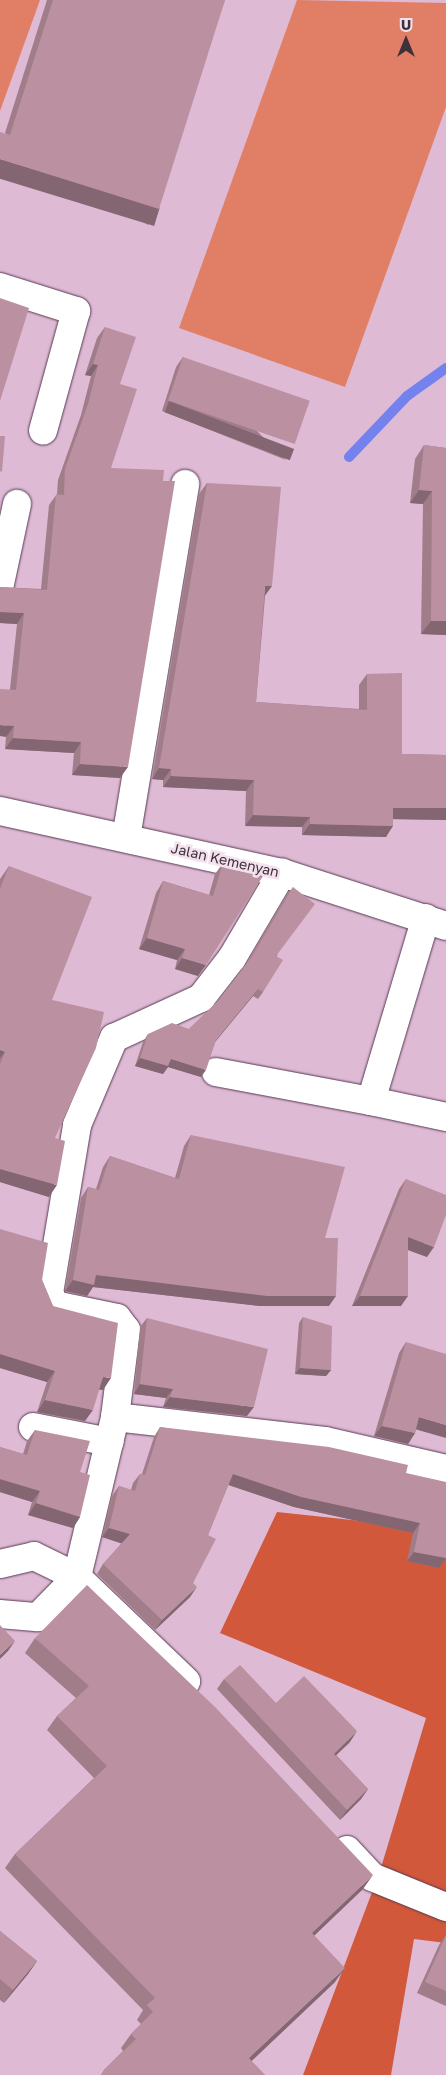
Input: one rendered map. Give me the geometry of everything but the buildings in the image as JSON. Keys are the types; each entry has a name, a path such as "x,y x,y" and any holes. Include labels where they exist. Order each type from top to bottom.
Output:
{"street":[{"path":"0,287 76,311 43,431"},
{"path":"126,838 185,484"},
{"path":"0,584 17,504"},
{"name":"Jalan Kemenyan","path":"0,811 282,872 436,922"},
{"path":"0,1614 38,1617 77,1577 112,1429 126,1330 117,1318 56,1305 49,1293 77,1125 114,1038 201,998 232,958 282,872"},
{"path":"371,1101 436,922"},
{"path":"216,1072 446,1116"},
{"path":"33,1427 112,1429 325,1441 446,1468"},
{"path":"0,1564 34,1556 77,1577 202,1696"},
{"path":"326,1828 372,1877 446,1908"}],"shaded area":[{"path":"0,0 40,0 0,111"},
{"path":"297,0 446,3 446,107 345,387 179,328"},
{"path":"277,1512 446,1530 446,1943 414,1939 391,2075 303,2075 380,1871 426,1718 220,1633"}],"waterway":[{"path":"349,457 407,396 446,368"}]}
